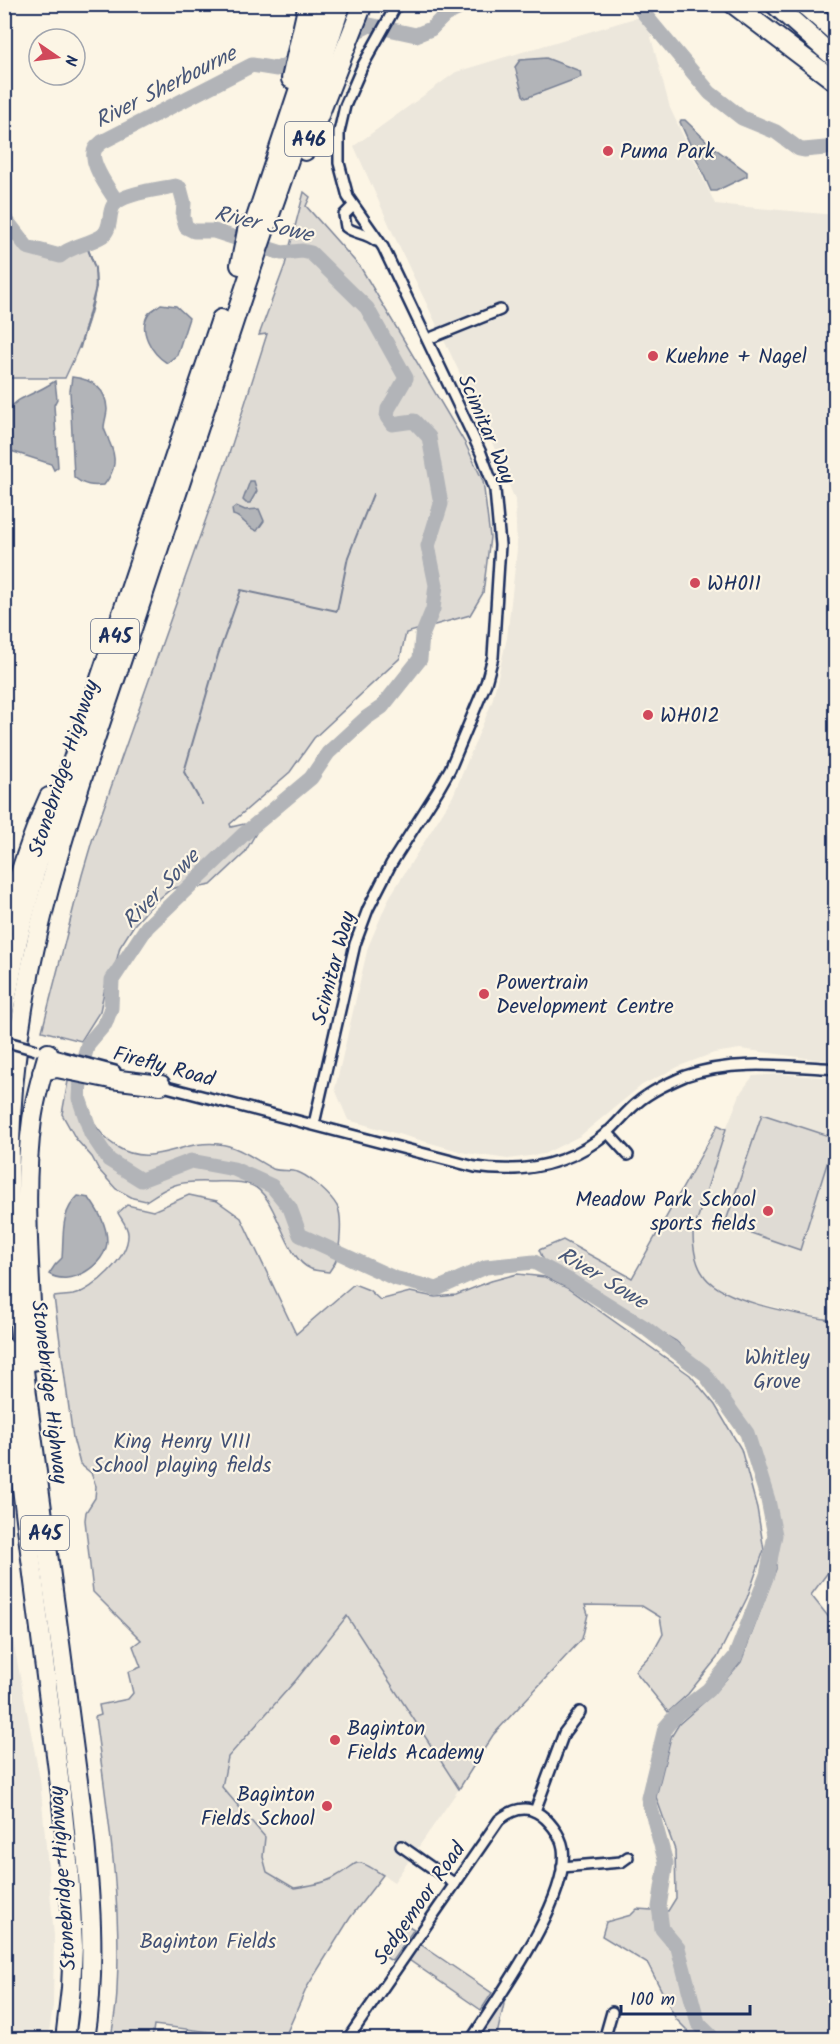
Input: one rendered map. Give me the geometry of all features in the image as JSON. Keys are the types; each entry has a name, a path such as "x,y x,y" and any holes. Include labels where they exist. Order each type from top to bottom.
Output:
{"highway":[{"path":"307,45 308,4"},
{"path":"307,45 327,4"},
{"name":"Stonebridge Highway","path":"260,226 322,63 341,4"},
{"name":"A46","path":"260,226 346,48 363,4"},
{"path":"733,4 836,82"},
{"path":"774,4 836,59"},
{"path":"802,4 836,33"},
{"path":"820,4 836,21"},
{"name":"Stonebridge Highway","path":"85,2039 91,1981 92,1927 89,1881 14,1293 9,1192 10,1130 15,1060 26,986 38,928 71,815 251,265 307,45"},
{"name":"Stonebridge Highway","path":"4,1011 27,903 45,841 187,418 251,265"},
{"path":"4,926 36,827 84,726"},
{"path":"32,1431 33,1358 27,1218 28,1173 32,1123 49,1060 160,1085"},
{"name":"Stonebridge Highway","path":"4,1347 69,1871 73,1946 71,1988 64,2040"},
{"path":"4,1426 24,1497"}],"street":[{"name":"Scimitar Way","path":"314,1124 350,964 368,909 391,864 450,769 486,683 493,657 500,544 495,490 481,453 383,247 366,220 353,206 339,163 339,132 345,106 378,37 397,4"},
{"name":"Scimitar Way","path":"353,206 344,215 346,227 370,236 383,247"},
{"path":"428,339 500,310"},
{"path":"4,1041 49,1060"},
{"path":"314,1124 475,1167 509,1170 533,1168 551,1164 587,1147 607,1132 638,1101 664,1086 705,1070 748,1064 836,1069"},
{"name":"Firefly Road","path":"160,1085 314,1124"},
{"path":"607,1132 628,1155"},
{"path":"471,2040 540,1930 558,1886 563,1846 551,1825 535,1811 564,1733 580,1712"},
{"name":"Sedgemoor Road","path":"346,2040 499,1820 506,1814 517,1810 535,1811"},
{"path":"401,1846 455,1884"},
{"path":"562,1867 621,1862 628,1857"},
{"path":"604,2040 612,2012"}],"shaded area":[{"path":"645,15 670,108 715,204 835,215 835,1062 740,1049 714,1053 682,1065 642,1085 580,1136 544,1154 508,1159 466,1153 348,1120 335,1089 368,947 389,898 453,796 492,702 507,638 517,549 515,500 487,430 396,240 354,146 456,72"},
{"path":"546,58 580,71 581,77 526,98 523,95 515,67 520,60"},
{"path":"681,120 685,120 713,147 747,172 747,176 716,191 711,191"},
{"path":"161,304 176,306 189,318 177,355 167,363 156,354 145,334 149,313"},
{"path":"72,377 91,382 104,395 107,411 104,428 113,453 114,464 104,485 88,485 74,477 70,391"},
{"path":"55,381 57,399 54,405 58,467 54,470 51,464 8,450 5,446 5,429 10,408 15,403"},
{"path":"250,481 254,481 257,491 250,503 246,503 243,500"},
{"path":"236,506 245,510 259,509 264,521 257,531 233,515 232,509"},
{"name":"Meadow Park School sports fields","path":"781,1074 835,1078 835,1321 744,1300 724,1292 706,1279 698,1267 693,1249 693,1233 706,1189 741,1092 753,1076"},
{"path":"78,1196 89,1198 96,1208 107,1235 107,1242 101,1258 86,1272 77,1276 58,1278 49,1274 62,1258 66,1217"},
{"path":"4,1594 40,1779 54,1936 53,2006 48,2039 5,2039"},
{"name":"Baginton Fields Academy","path":"348,1616 459,1789 394,1882 365,1863 354,1863 334,1878 294,1889 267,1872 263,1857 265,1837 222,1787 228,1757 296,1680"}],"green space":[{"path":"304,192 310,197 306,206 361,268 465,443 483,481 490,537 483,593 470,615 406,633 400,658 314,738 290,772 230,824 231,827 244,824 256,833 244,854 211,885 182,886 171,889 154,903 134,925 120,947 116,963 107,978 100,1011 81,1041 42,1031 92,841 229,454 267,334 259,335 285,265"},
{"path":"5,216 27,247 60,256 69,248 86,244 93,260 96,283 91,311 82,340 65,378 5,378"},
{"path":"68,1081 76,1082 87,1109 102,1135 117,1147 130,1153 155,1154 192,1145 219,1144 240,1150 273,1169 305,1175 330,1197 339,1211 339,1248 329,1272 317,1271 301,1263 268,1201 251,1185 241,1182 183,1183 169,1187 146,1201 133,1198 116,1189 76,1139 62,1114"},
{"path":"762,1114 835,1138 800,1250 725,1224"},
{"name":"Whitley Grove","path":"718,1125 726,1129 693,1233 693,1245 699,1267 705,1277 715,1286 746,1301 835,1321 835,1563 811,1595 835,1625 835,2039 696,2039 676,2019 648,1964 602,1936 606,1922 631,1915 637,1909 668,1911 676,1898 675,1850 656,1797 671,1737 679,1724 712,1695 741,1662 776,1569 778,1534 776,1513 749,1432 707,1371 676,1341 546,1265 539,1250 563,1240 632,1278"},
{"path":"189,1195 217,1201 241,1218 296,1334 354,1284 369,1290 380,1300 410,1292 435,1297 456,1295 491,1281 517,1274 545,1277 567,1288 690,1375 715,1405 741,1449 757,1508 764,1550 747,1598 717,1658 688,1694 668,1712 635,1671 653,1652 663,1634 660,1617 642,1606 585,1605 588,1614 582,1639 493,1735 459,1789 347,1616 296,1680 228,1757 222,1787 265,1837 263,1857 267,1872 294,1888 326,1881 358,1863 383,1875 350,1918 307,1987 284,2039 241,2039 235,2035 154,2025 152,2039 111,2039 117,1995 117,1921 109,1819 95,1717 101,1715 99,1705 128,1699 133,1693 128,1672 141,1667 133,1646 141,1640 93,1592 85,1520 86,1512 95,1498 96,1486 91,1473 80,1464 73,1438 54,1297 73,1295 91,1287 117,1262 127,1243 128,1234 118,1213 127,1205 153,1211"},
{"path":"407,1925 414,1929 392,1961 385,1957"},
{"path":"420,1944 492,1993 481,2010 409,1960"},
{"path":"501,2001 504,2004 496,2039 476,2040"}],"waterway":[{"name":"River Sherbourne","path":"345,37 370,25 416,35 431,29 445,15 464,6 476,4"},
{"name":"River Sherbourne","path":"636,4 710,93 742,118 776,132 799,149 836,147"},
{"name":"River Sherbourne","path":"117,202 94,161 95,149 102,142 252,65 277,69 302,57"},
{"name":"River Sowe","path":"4,217 27,247 60,256 102,236 109,226 113,206 124,198 175,186 180,188 186,227 194,231 214,231 282,253 302,251 311,253 367,308 406,378 388,409 387,417 392,424 414,421 429,437 441,504 428,546 436,585 433,609 422,636 420,659 382,707 366,718 328,753 311,778 244,834 147,927 112,980 111,1008 105,1024 88,1044 81,1067 79,1098 91,1133 109,1160 141,1180 191,1161 234,1169 272,1186 290,1208 300,1235 394,1278 437,1289 486,1267 534,1262 572,1282 644,1327 704,1373 747,1433 768,1500 775,1535 767,1575 735,1657 708,1690 677,1714 665,1728 648,1798 666,1863 659,1907 662,1929 678,1948 698,2023 715,2040"},
{"path":"80,348 96,287 95,268 86,244"},
{"path":"202,804 184,772 218,655 241,590 337,611 348,557 373,494"}],"place":[{"name":"Puma Park","path":"608,151"},
{"name":"Kuehne + Nagel","path":"653,356"},
{"name":"WH011","path":"695,583"},
{"name":"WH012","path":"648,715"},
{"name":"Powertrain Development Centre","path":"484,994"},
{"name":"Meadow Park School sports fields","path":"768,1211"},
{"name":"Baginton Fields Academy","path":"335,1740"},
{"name":"Baginton Fields School","path":"327,1806"}],"park label":[{"name":"King Henry VIII School playing fields","path":"182,1453"},
{"name":"Baginton Fields","path":"208,1941"}]}
